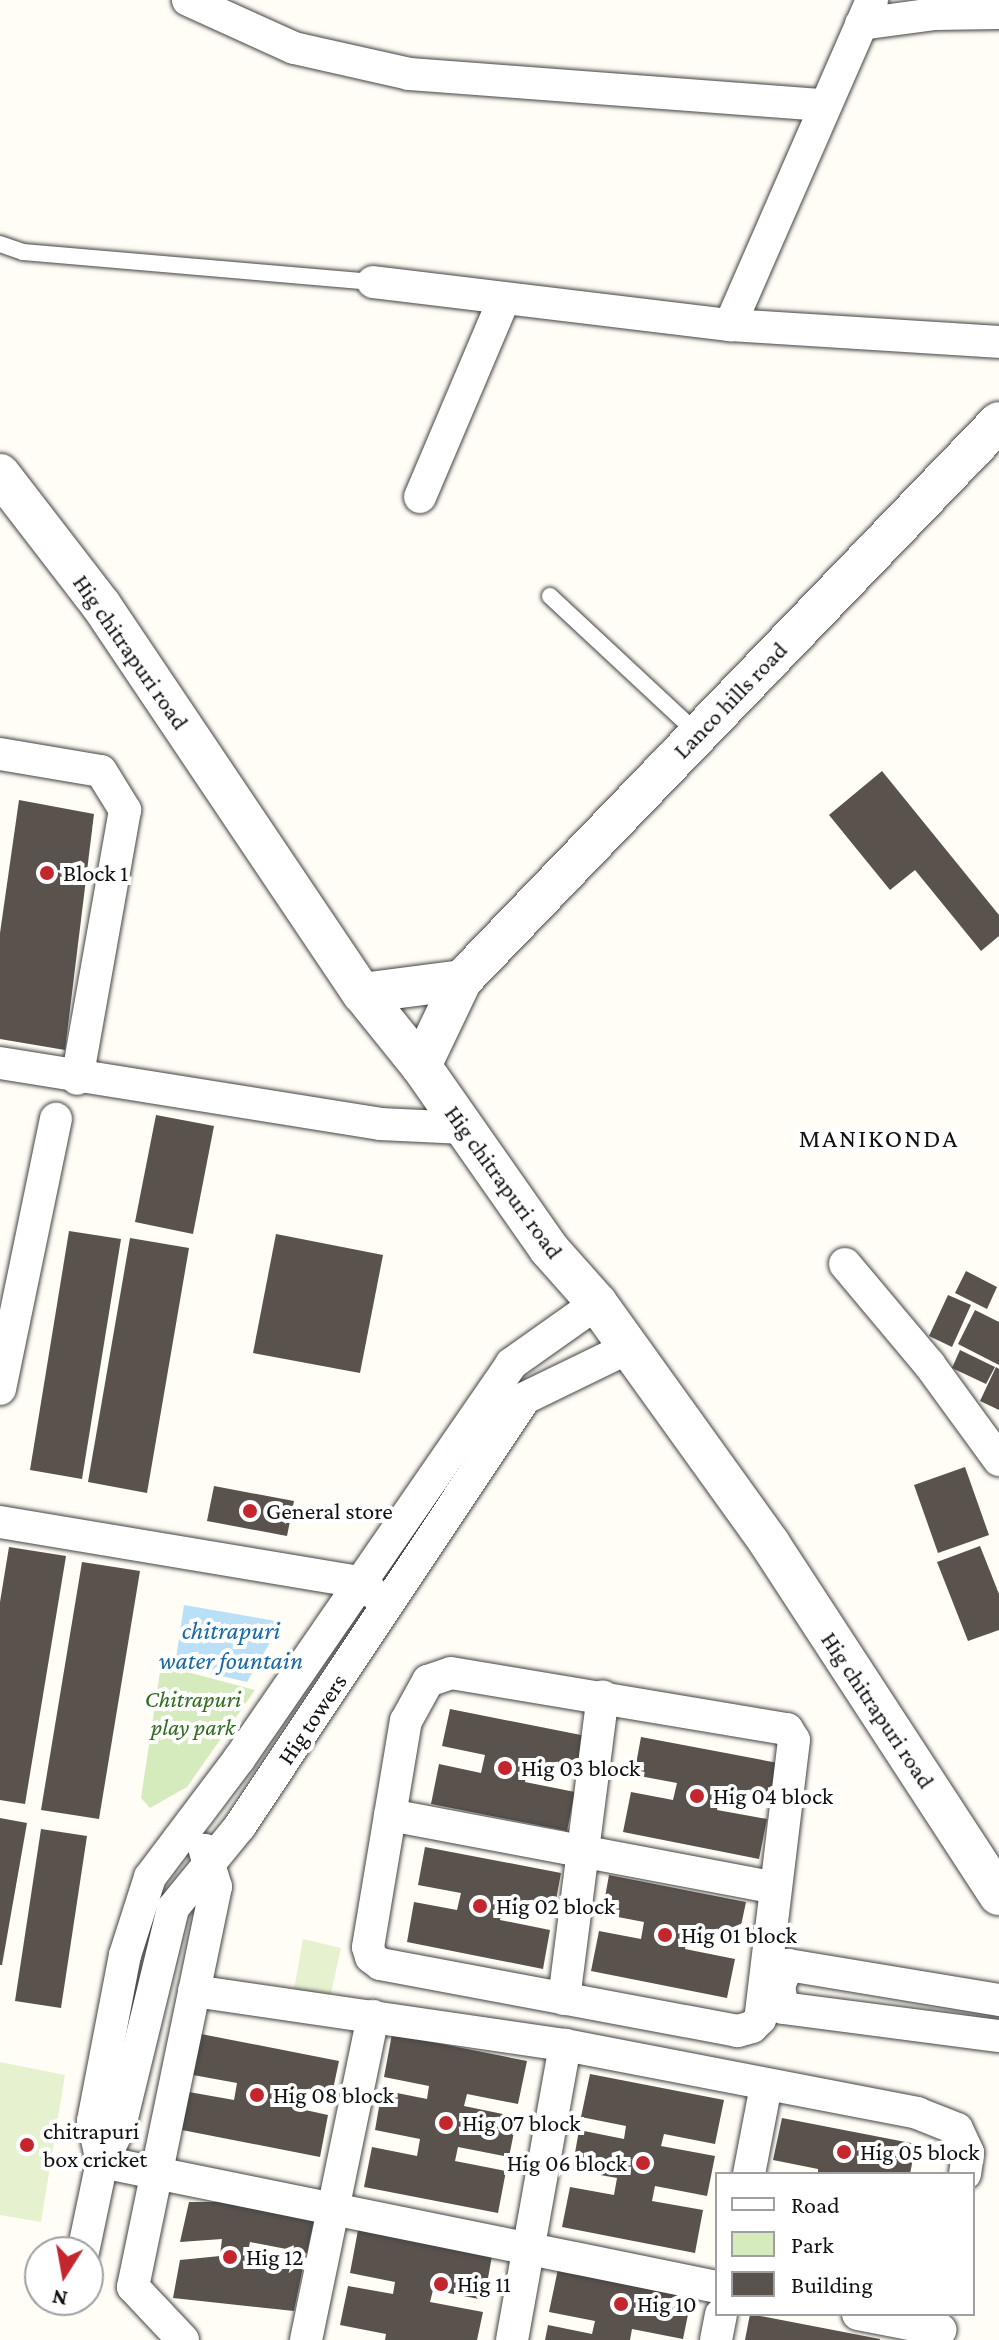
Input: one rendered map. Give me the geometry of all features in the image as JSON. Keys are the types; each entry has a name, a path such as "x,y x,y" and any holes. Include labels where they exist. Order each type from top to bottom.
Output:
{"street":[{"path":"188,0 229,9 294,48 409,74 824,105"},
{"path":"730,325 867,12 999,13"},
{"path":"373,282 503,301 730,325 999,342"},
{"path":"420,497 503,301"},
{"name":"Lanco hills road","path":"421,1066 462,980 999,422"},
{"name":"Hig chitrapuri road","path":"0,474 101,605 362,993 421,1066 549,1249 597,1303 770,1544 999,1895"},
{"path":"1,760 101,771 125,810 77,1079"},
{"path":"362,993 462,980"},
{"path":"0,1063 77,1079 380,1124 464,1128"},
{"path":"0,1389 56,1119"},
{"path":"845,1264 929,1364 999,1460"},
{"path":"86,2236 102,2162 93,2121 125,1955 150,1877 199,1815 511,1364 597,1303"},
{"name":"Hig towers","path":"102,2162 120,2126 173,1908 240,1826 525,1398 628,1348"},
{"path":"0,1522 359,1582 388,1604"},
{"path":"451,1673 603,1696 787,1729 794,1740 775,1888 772,1985 760,2019 738,2031 380,1964 371,1957 368,1947 406,1721 428,1681 451,1673"},
{"path":"564,1999 603,1696"},
{"path":"183,2340 133,2287 216,1887 208,1866 199,1815"},
{"path":"390,1815 775,1888"},
{"path":"772,1985 788,1965 999,2000"},
{"path":"772,1985 783,2008 999,2036"},
{"path":"194,1991 565,2045 917,2113 957,2129 968,2153 965,2172"},
{"path":"306,2340 373,2016"},
{"path":"512,2340 565,2045"},
{"path":"749,2172 766,2086"},
{"path":"102,2162 715,2287"},
{"path":"716,2340 721,2316"},
{"path":"870,2316 940,2328"}],"lane":[{"path":"0,244 23,252 373,282"},
{"path":"550,596 698,734"}],"green space":[{"name":"Chitrapuri play park","path":"161,1665 255,1690 187,1787 150,1808 141,1798"},
{"path":"303,1939 341,1948 330,1998 293,1995"},
{"name":"chitrapuri box cricket","path":"0,2062 65,2075 41,2222 0,2215"}],"water":[{"name":"chitrapuri water fountain","path":"184,1605 282,1622 247,1682 175,1665"}],"building":[{"path":"882,771 999,915 999,936 981,951 915,870 890,890 829,815"},
{"name":"Block 1","path":"19,800 94,814 65,1050 0,1039 0,933"},
{"path":"156,1115 214,1126 193,1234 135,1222"},
{"path":"69,1231 121,1239 82,1479 30,1470"},
{"path":"276,1234 383,1255 360,1373 253,1353"},
{"path":"130,1238 189,1248 147,1493 88,1482"},
{"path":"966,1271 997,1287 987,1309 955,1293"},
{"path":"948,1295 971,1305 952,1347 929,1336"},
{"path":"975,1310 999,1322 999,1365 958,1344"},
{"path":"960,1350 995,1367 986,1384 952,1368"},
{"path":"996,1367 999,1369 999,1410 980,1401"},
{"path":"965,1467 989,1535 938,1553 914,1485"},
{"name":"General store","path":"214,1486 294,1501 287,1536 207,1521"},
{"path":"980,1546 999,1594 999,1630 968,1641 937,1562"},
{"path":"9,1547 66,1556 25,1804 0,1800 0,1602"},
{"path":"82,1562 140,1571 99,1819 41,1810"},
{"name":"Hig 03 block","path":"450,1709 586,1736 578,1773 528,1764 525,1782 575,1792 567,1831 431,1804 439,1764 481,1773 485,1755 442,1746"},
{"name":"Hig 04 block","path":"641,1737 778,1763 770,1801 720,1791 717,1810 767,1819 759,1859 623,1832 631,1792 673,1800 677,1783 634,1775"},
{"path":"0,1818 27,1823 2,1965 0,1965"},
{"path":"41,1829 87,1836 61,2008 15,2001"},
{"name":"Hig 02 block","path":"425,1847 561,1873 554,1911 504,1901 500,1920 550,1930 543,1969 407,1942 414,1902 457,1910 461,1893 418,1885"},
{"name":"Hig 01 block","path":"609,1875 746,1902 738,1940 688,1930 685,1949 735,1959 727,1998 591,1971 599,1931 641,1939 644,1922 602,1914"},
{"name":"Hig 08 block","path":"201,2034 339,2061 331,2099 281,2090 278,2104 328,2115 320,2157 182,2130 189,2092 234,2100 237,2083 193,2075"},
{"name":"Hig 07 block","path":"392,2034 527,2061 518,2104 467,2094 464,2106 517,2117 509,2157 458,2147 455,2161 506,2171 498,2213 364,2187 372,2147 417,2156 420,2139 375,2130 382,2090 427,2099 429,2086 384,2077"},
{"name":"Hig 06 block","path":"590,2074 724,2100 715,2144 664,2134 661,2146 715,2156 707,2196 655,2186 652,2201 703,2210 695,2253 562,2227 570,2187 614,2195 617,2178 572,2170 579,2130 624,2139 626,2126 581,2117"},
{"name":"Hig 05 block","path":"782,2118 916,2144 910,2172 818,2172 818,2169 773,2160"},
{"name":"Hig 12","path":"189,2202 252,2202 315,2216 307,2253 250,2242 247,2257 303,2267 294,2311 173,2298 180,2260 220,2256 222,2239 180,2242"},
{"name":"Hig 11","path":"358,2230 492,2256 484,2300 433,2290 430,2302 483,2312 477,2340 385,2340 386,2334 340,2325 348,2286 393,2294 395,2282 350,2273"},
{"name":"Hig 10","path":"558,2269 692,2295 683,2339 632,2329 630,2340 545,2340 548,2325 592,2334 595,2321 549,2312"},
{"path":"750,2316 880,2339 880,2340 745,2340"}],"place":[{"name":"Block 1","path":"47,873"},
{"name":"General store","path":"250,1511"},
{"name":"Hig 03 block","path":"505,1768"},
{"name":"Hig 04 block","path":"697,1796"},
{"name":"Hig 02 block","path":"480,1906"},
{"name":"Hig 01 block","path":"665,1935"},
{"name":"Hig 08 block","path":"257,2095"},
{"name":"Hig 07 block","path":"446,2123"},
{"name":"chitrapuri box cricket","path":"27,2145"},
{"name":"Hig 05 block","path":"844,2152"},
{"name":"Hig 06 block","path":"643,2163"},
{"name":"Hig 12","path":"230,2257"},
{"name":"Hig 11","path":"441,2284"},
{"name":"Hig 10","path":"621,2304"}],"district":[{"name":"MANIKONDA","path":"879,1139"}]}
